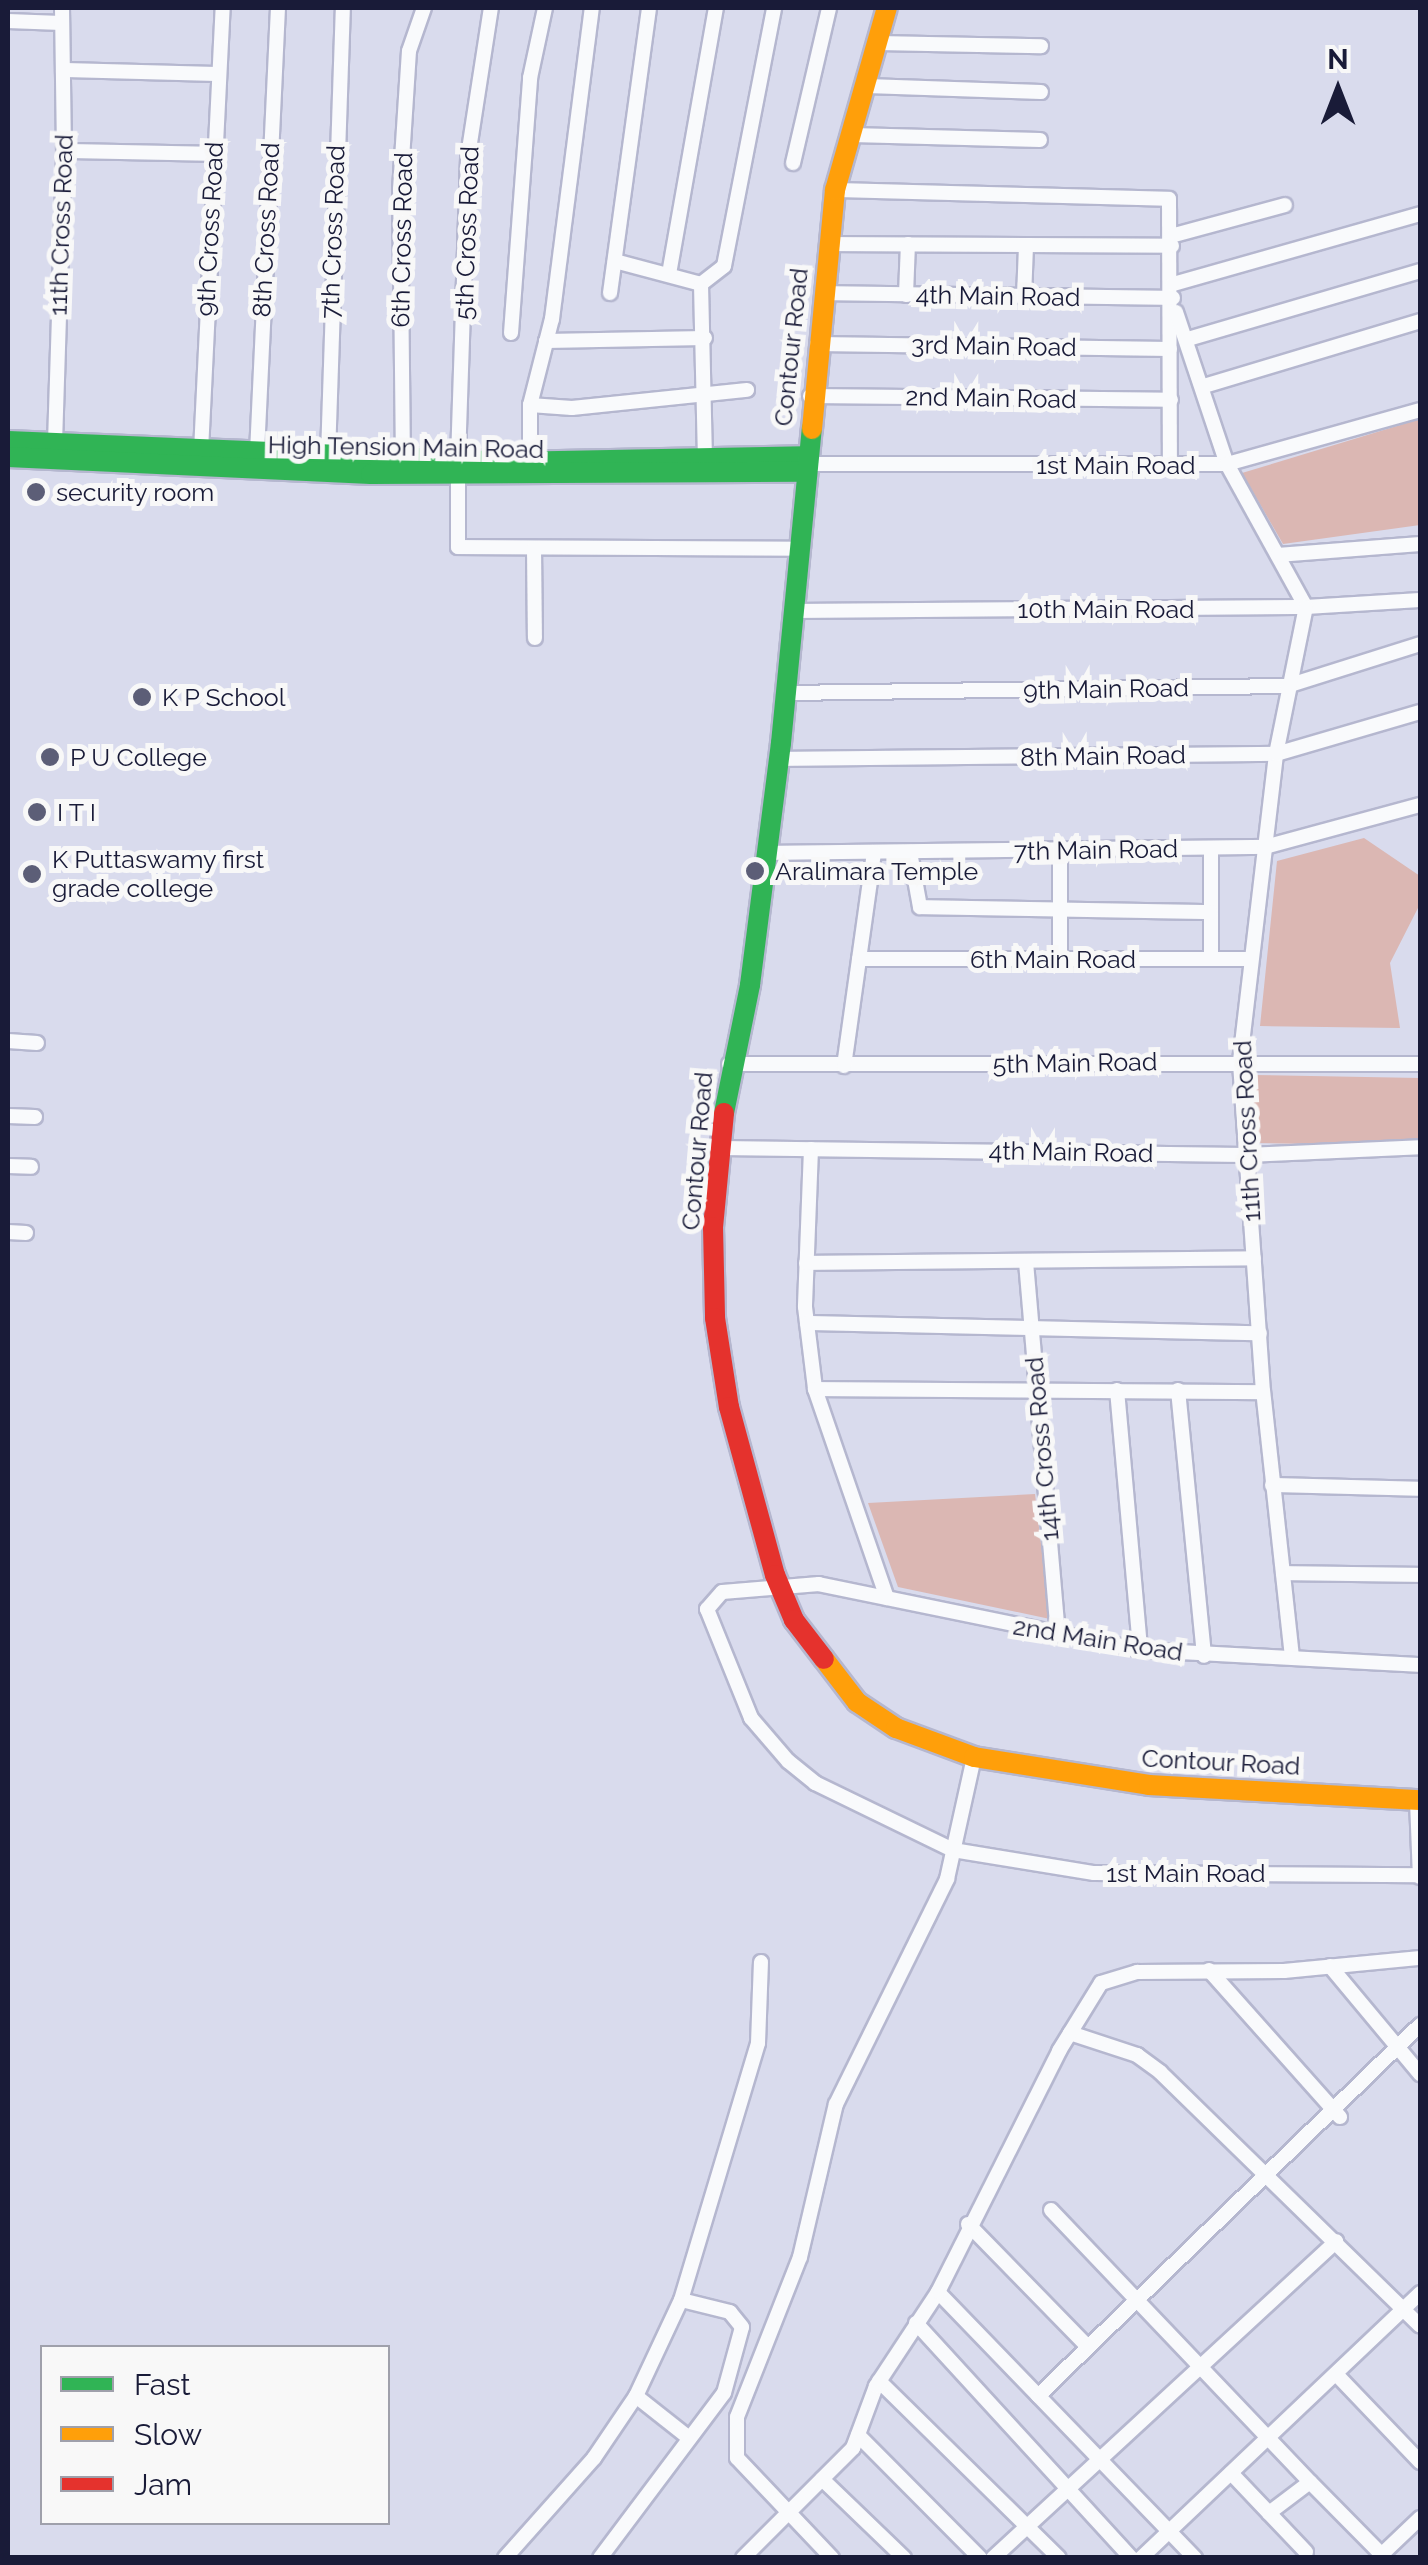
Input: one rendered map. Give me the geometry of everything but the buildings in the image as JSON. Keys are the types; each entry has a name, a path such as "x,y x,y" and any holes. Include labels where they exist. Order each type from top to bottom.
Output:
{"main road":[{"name":"Contour Road","path":"887,8 835,190 810,396 767,853 750,984 729,1064 720,1148 714,1318 729,1408 780,1586 794,1620 857,1702 896,1728 974,1756 1149,1786 1419,1800"},
{"path":"8,441 328,456 404,467"},
{"name":"High Tension Main Road","path":"8,457 530,469 804,464"},
{"path":"530,469 705,458 804,464"}],"street":[{"name":"9th Cross Road","path":"201,451 224,8"},
{"name":"8th Cross Road","path":"257,453 278,8"},
{"name":"7th Cross Road","path":"328,456 342,8"},
{"name":"6th Cross Road","path":"404,467 400,190 409,51 424,8"},
{"name":"5th Cross Road","path":"491,8 468,156 458,547 534,548"},
{"path":"511,333 523,146 545,8"},
{"path":"530,469 530,405 546,342 592,8"},
{"path":"610,293 649,8"},
{"path":"669,274 716,8"},
{"path":"701,284 724,266 774,8"},
{"path":"793,164 830,8"},
{"path":"8,21 61,15"},
{"name":"11th Cross Road","path":"55,443 64,151 61,15"},
{"path":"878,43 1040,46"},
{"path":"62,70 219,74"},
{"path":"866,86 1041,92"},
{"path":"852,135 1040,140"},
{"path":"64,151 214,154"},
{"path":"835,190 1169,198 1174,297 1170,467"},
{"path":"828,244 1171,241 1286,205"},
{"name":"4th Main Road","path":"822,293 1174,297 1420,214"},
{"path":"906,295 908,244"},
{"path":"1024,298 1026,245"},
{"path":"615,261 701,284"},
{"path":"1188,339 1420,271"},
{"path":"701,284 705,458"},
{"path":"1174,297 1227,464 1306,607"},
{"path":"1204,386 1420,321"},
{"path":"546,342 704,338"},
{"name":"3rd Main Road","path":"816,344 1194,357"},
{"path":"530,405 572,408 747,390"},
{"name":"2nd Main Road","path":"810,396 1171,400"},
{"name":"1st Main Road","path":"804,464 1227,464 1420,410"},
{"path":"1278,555 1420,544"},
{"path":"535,638 534,548 797,549"},
{"name":"10th Main Road","path":"792,611 1306,607 1420,600"},
{"name":"11th Cross Road","path":"1292,1657 1263,1392 1240,1061 1248,959 1276,754 1306,607"},
{"name":"9th Main Road","path":"785,693 1288,686 1420,644"},
{"name":"8th Main Road","path":"778,759 1276,754 1420,712"},
{"name":"7th Main Road","path":"767,853 1265,848 1420,806"},
{"path":"1210,848 1212,959"},
{"path":"1060,851 1060,960"},
{"path":"844,1066 874,852"},
{"path":"910,852 916,906 1060,912 1211,912"},
{"name":"6th Main Road","path":"859,959 1248,959"},
{"path":"8,1041 38,1043"},
{"name":"5th Main Road","path":"729,1064 1240,1061 1420,1064"},
{"path":"8,1116 36,1118"},
{"name":"4th Main Road","path":"720,1148 1247,1154 1420,1148"},
{"path":"811,1149 806,1324 814,1389 887,1598"},
{"path":"8,1166 31,1167"},
{"path":"8,1232 26,1233"},
{"path":"806,1262 1254,1258"},
{"name":"14th Cross Road","path":"1026,1262 1058,1636"},
{"path":"806,1324 1260,1332"},
{"path":"814,1389 1263,1392"},
{"path":"1118,1390 1140,1650"},
{"path":"1178,1390 1204,1656"},
{"path":"1272,1486 1420,1489"},
{"path":"1284,1573 1420,1575"},
{"name":"2nd Main Road","path":"780,1586 819,1584 1140,1650 1420,1664"},
{"name":"1st Main Road","path":"780,1586 722,1592 707,1609 751,1718 815,1783 953,1850 1094,1872 1420,1875"},
{"path":"832,2558 738,2458 736,2417 800,2256 836,2104 926,1930 953,1850 974,1756"},
{"path":"1419,1800 1420,1875"},
{"path":"743,2558 822,2478 858,2435 879,2381 938,2292 968,2224 1101,1983 1138,1972 1330,1966 1420,1958"},
{"path":"505,2558 594,2458 636,2396 681,2300 758,2043 761,1962"},
{"path":"1330,1966 1420,2074"},
{"path":"1209,1970 1336,2114"},
{"path":"1038,2396 1267,2173 1336,2114 1420,2024"},
{"path":"1070,2033 1137,2055 1267,2173 1420,2326"},
{"path":"1052,2210 1382,2556 1420,2518"},
{"path":"968,2224 1088,2347"},
{"path":"993,2558 1336,2241"},
{"path":"938,2292 1195,2558"},
{"path":"1141,2558 1420,2294"},
{"path":"600,2558 724,2393 742,2327 730,2312 681,2300"},
{"path":"916,2323 1131,2558"},
{"path":"1336,2374 1420,2462"},
{"path":"879,2381 1059,2558"},
{"path":"636,2396 689,2438"},
{"path":"858,2435 980,2558"},
{"path":"1231,2473 1306,2552"},
{"path":"822,2478 904,2558"},
{"path":"1269,2512 1310,2482"}],"shaded area":[{"path":"1420,419 1420,525 1283,544 1242,473"},
{"path":"1364,838 1420,876 1420,904 1390,963 1400,1028 1260,1026 1277,861"},
{"path":"1254,1075 1420,1078 1419,1146 1253,1143"},
{"path":"1035,1494 1050,1619 898,1587 868,1503"}],"traffic: fast":[{"path":"724,1113 750,985 781,743 812,429"},
{"path":"8,441 504,462 804,456"},
{"path":"8,457 371,474 803,472"}],"traffic: slow":[{"path":"812,429 835,190 887,8"},
{"path":"824,1659 857,1702 896,1728 974,1757 1149,1785 1420,1800"}],"traffic: jam":[{"path":"724,1113 713,1227 715,1318 729,1407 775,1575 794,1620 824,1659"}],"place":[{"name":"security room","path":"36,492"},
{"name":"K P School","path":"142,697"},
{"name":"P U College","path":"50,757"},
{"name":"I T I","path":"37,812"},
{"name":"Aralimara Temple","path":"755,871"},
{"name":"K Puttaswamy first grade college","path":"32,874"}]}
